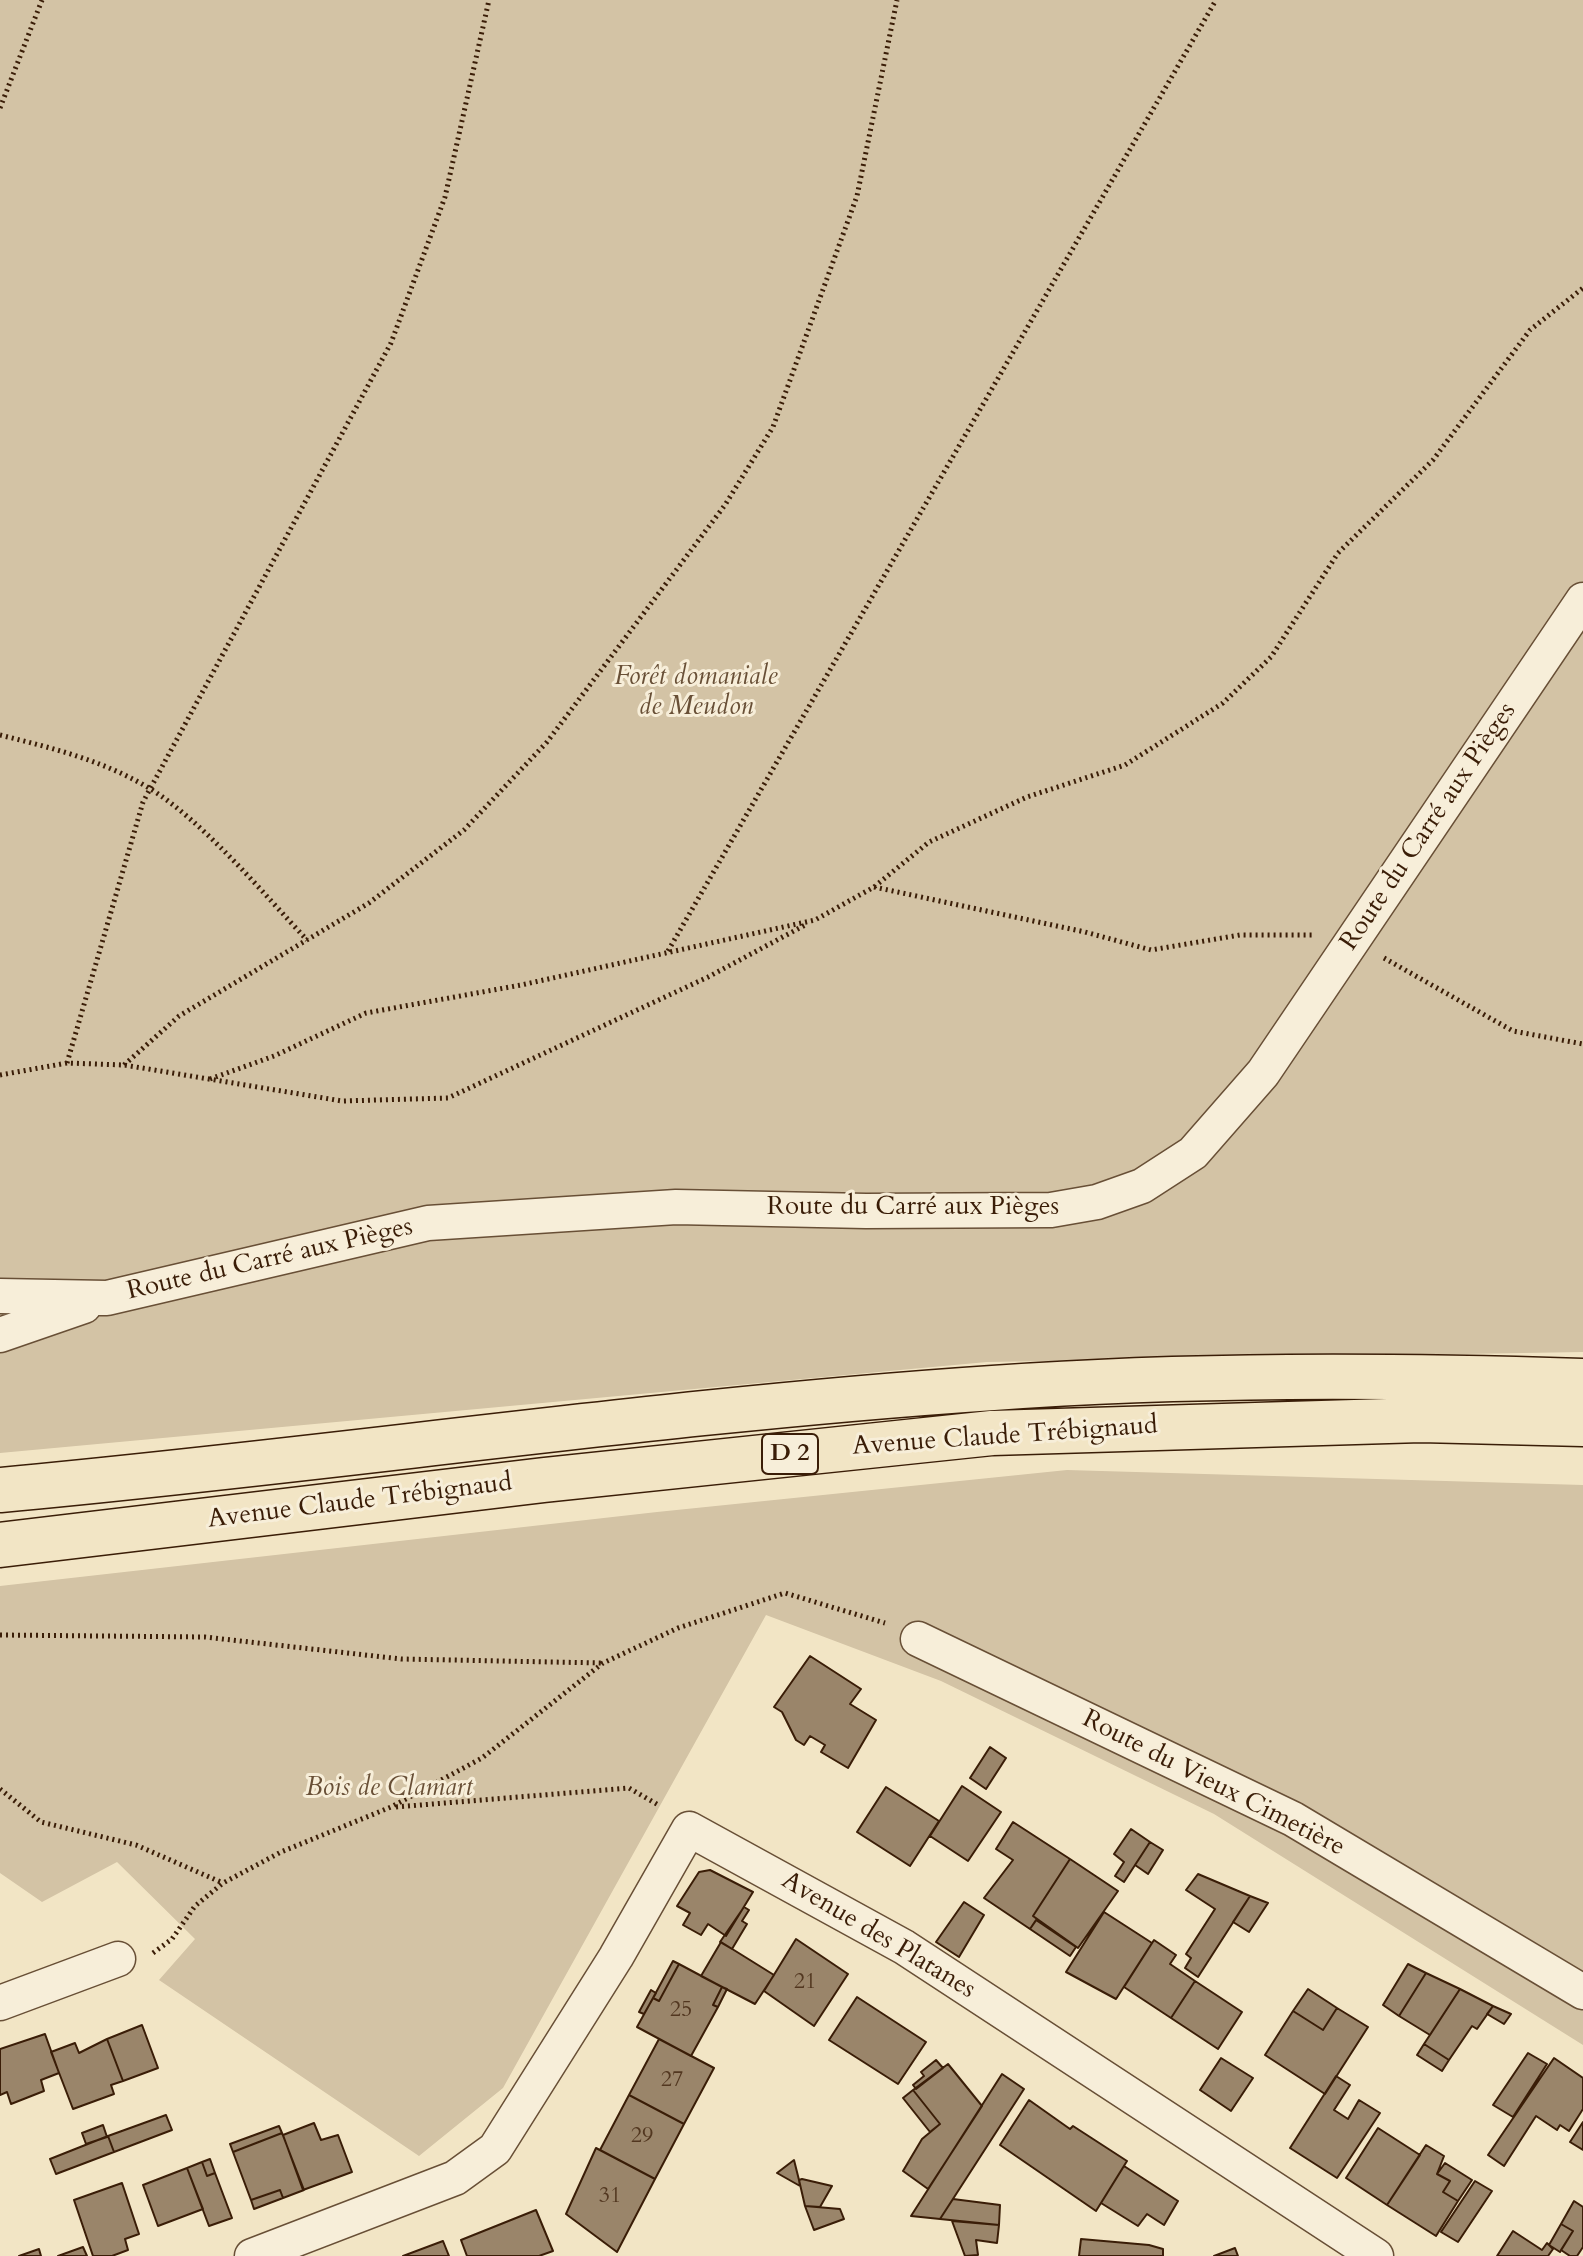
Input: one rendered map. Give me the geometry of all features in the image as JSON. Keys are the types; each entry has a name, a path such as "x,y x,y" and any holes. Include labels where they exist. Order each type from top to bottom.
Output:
{"main road":[{"name":"Avenue Claude Trébignaud","path":"0,1490 995,1387 1342,1377 1583,1381"},
{"name":"Avenue Claude Trébignaud","path":"0,1545 544,1480 992,1433 1376,1421 1583,1424"}],"street":[{"name":"Route du Carré aux Pièges","path":"0,1296 107,1298 428,1223 676,1207 1036,1211 1097,1202 1142,1186 1193,1153 1263,1073 1583,600"},
{"path":"0,1335 107,1298"},
{"name":"Route du Vieux Cimetière","path":"918,1639 1293,1819 1583,1992"},
{"path":"252,2256 455,2178 495,2149 616,1957 689,1829"},
{"name":"Avenue des Platanes","path":"689,1829 904,1947 1374,2256"},
{"path":"0,2003 118,1959"}],"path":[{"path":"0,108 42,0"},
{"path":"67,1063 143,802 391,343 445,197 489,0"},
{"path":"124,1065 179,1016 369,903 464,830 547,742 725,505 773,427 857,196 897,0"},
{"path":"668,951 1216,0"},
{"path":"0,1075 67,1063 124,1065 342,1101 448,1098 708,977 874,887 929,842 1027,797 1125,765 1223,703 1271,657 1338,553 1433,460 1530,330 1583,288"},
{"path":"0,735 79,755 150,789 211,840 307,940"},
{"path":"874,887 1085,932 1151,950 1240,935 1291,932 1352,939 1513,1031 1583,1044"},
{"path":"210,1079 274,1056 366,1013 521,985 815,920"},
{"path":"118,1959 142,1961 172,1939 195,1906 223,1883 281,1852 391,1807 482,1758 603,1663 678,1628 785,1593 884,1623 918,1639"},
{"path":"0,1635 205,1637 401,1659 603,1663"},
{"path":"391,1807 629,1788 665,1809 689,1829"},
{"path":"0,1789 41,1822 136,1845 223,1883"}],"green space":[{"name":"Forêt domaniale de Meudon","path":"0,0 1583,0 1583,1352 987,1362 0,1453"},
{"name":"Bois de Clamart","path":"1067,1470 1583,1485 1583,2045 1214,1814 941,1681 766,1615 503,2088 419,2156 159,1980 195,1939 117,1862 42,1902 0,1873 0,1586 657,1512"}],"building":[{"path":"810,1656 861,1689 850,1704 876,1720 848,1768 821,1752 825,1745 810,1736 804,1745 796,1740 782,1712 774,1707"},
{"path":"990,1747 1006,1758 986,1789 970,1778"},
{"path":"962,1786 1001,1812 968,1861 930,1836"},
{"path":"886,1787 939,1821 910,1866 857,1832"},
{"path":"1013,1822 1070,1859 1033,1916 1037,1919 1030,1929 984,1898 1013,1860 996,1849"},
{"path":"1131,1829 1150,1842 1124,1882 1115,1876 1124,1862 1114,1854"},
{"path":"1150,1842 1163,1850 1148,1874 1135,1865"},
{"path":"1070,1859 1118,1891 1078,1948 1033,1916"},
{"path":"710,1870 753,1892 726,1936 708,1924 701,1935 683,1925 690,1913 677,1906 699,1872"},
{"path":"1198,1874 1250,1896 1198,1977 1185,1968 1191,1958 1186,1954 1215,1909 1186,1890"},
{"path":"1250,1896 1268,1903 1249,1932 1233,1922"},
{"path":"964,1902 984,1915 959,1957 936,1942"},
{"path":"744,1907 749,1910 742,1921 747,1924 732,1949 720,1942"},
{"path":"1104,1912 1152,1943 1116,1999 1066,1972"},
{"path":"1036,1920 1076,1947 1070,1956 1030,1929"},
{"path":"796,1939 848,1974 814,2026 764,1991"},
{"path":"1154,1940 1176,1955 1170,1964 1195,1981 1171,2018 1124,1987"},
{"path":"721,1942 774,1975 755,2004 701,1976"},
{"path":"673,1961 679,1964 659,2001 653,1998"},
{"path":"679,1964 722,1987 713,2005 718,2007 691,2056 637,2027 653,1998 659,2001"},
{"path":"1408,1964 1426,1973 1399,2016 1383,2005"},
{"path":"1426,1973 1460,1989 1430,2035 1399,2016"},
{"path":"1195,1981 1242,2012 1218,2049 1171,2018"},
{"path":"722,1987 727,1989 718,2007 713,2005"},
{"path":"1308,1989 1337,2008 1323,2030 1293,2011"},
{"path":"1460,1989 1493,2006 1477,2029 1472,2026 1449,2060 1424,2044"},
{"path":"651,1990 656,1993 644,2014 639,2012"},
{"path":"857,1997 926,2042 898,2084 829,2040"},
{"path":"1493,2006 1511,2014 1504,2024 1487,2014"},
{"path":"1337,2008 1368,2027 1325,2094 1265,2055 1293,2011 1323,2030"},
{"path":"142,2025 158,2068 123,2081 107,2039"},
{"path":"45,2034 59,2073 41,2080 44,2091 11,2104 7,2092 0,2095 0,2049"},
{"path":"107,2039 123,2081 111,2085 114,2094 73,2109 51,2052 75,2043 79,2053"},
{"path":"659,2039 714,2068 684,2124 629,2095"},
{"path":"1424,2044 1449,2060 1442,2071 1417,2055"},
{"path":"1528,2053 1547,2064 1513,2117 1493,2105"},
{"path":"1221,2058 1253,2078 1231,2111 1200,2090"},
{"path":"1554,2058 1583,2078 1583,2109 1569,2131 1560,2125 1557,2130 1536,2116 1504,2166 1488,2155"},
{"path":"936,2060 943,2068 916,2089 913,2085 924,2076 921,2072"},
{"path":"948,2064 982,2106 928,2189 903,2171 922,2139 940,2124 913,2090"},
{"path":"1002,2074 1024,2089 940,2219 911,2216"},
{"path":"1336,2076 1350,2085 1334,2110 1348,2119 1359,2100 1380,2113 1337,2178 1290,2148"},
{"path":"913,2090 940,2124 930,2132 903,2098"},
{"path":"629,2095 684,2124 655,2179 600,2150"},
{"path":"1029,2100 1070,2129 1073,2126 1127,2161 1096,2211 1000,2145"},
{"path":"166,2115 172,2130 114,2152 108,2136"},
{"path":"1583,2122 1583,2150 1570,2142"},
{"path":"314,2123 321,2140 338,2135 352,2172 303,2190 283,2135"},
{"path":"103,2125 107,2137 86,2144 82,2133"},
{"path":"279,2126 282,2133 233,2152 230,2144"},
{"path":"1378,2128 1420,2155 1387,2205 1346,2178"},
{"path":"282,2133 304,2190 283,2198 280,2190 251,2200 233,2152"},
{"path":"108,2136 114,2152 56,2174 50,2159"},
{"path":"1426,2145 1444,2156 1437,2174 1450,2181 1443,2192 1458,2201 1436,2236 1387,2205"},
{"path":"596,2148 655,2179 617,2252 566,2214"},
{"path":"210,2159 215,2173 207,2176 202,2162"},
{"path":"794,2160 799,2180 800,2186 777,2173"},
{"path":"202,2162 207,2176 215,2173 232,2218 209,2226 187,2168"},
{"path":"1445,2163 1472,2180 1458,2201 1443,2192 1450,2181 1437,2174"},
{"path":"1124,2166 1178,2201 1164,2225 1147,2214 1138,2226 1101,2203"},
{"path":"187,2168 203,2209 158,2226 143,2185"},
{"path":"799,2180 832,2186 820,2207 805,2206"},
{"path":"1475,2181 1492,2191 1458,2242 1441,2232"},
{"path":"122,2183 139,2234 125,2239 128,2250 112,2256 93,2256 74,2200"},
{"path":"280,2190 283,2198 254,2209 251,2200"},
{"path":"953,2199 1000,2205 999,2225 940,2219"},
{"path":"1574,2201 1583,2207 1583,2247 1577,2256 1570,2256 1561,2250 1573,2231 1561,2224"},
{"path":"805,2206 840,2209 844,2219 814,2230"},
{"path":"536,2210 553,2251 539,2256 467,2256 461,2240"},
{"path":"952,2221 999,2225 997,2243 976,2240 978,2255 965,2256"},
{"path":"1561,2224 1573,2231 1560,2252 1549,2245"},
{"path":"1513,2231 1542,2250 1547,2243 1553,2249 1548,2256 1497,2256"},
{"path":"1081,2239 1149,2245 1163,2249 1163,2256 1079,2256"},
{"path":"443,2241 449,2256 403,2256"},
{"path":"83,2247 87,2256 58,2256"},
{"path":"1235,2248 1238,2256 1214,2256"},
{"path":"39,2249 41,2256 19,2256"}]}
